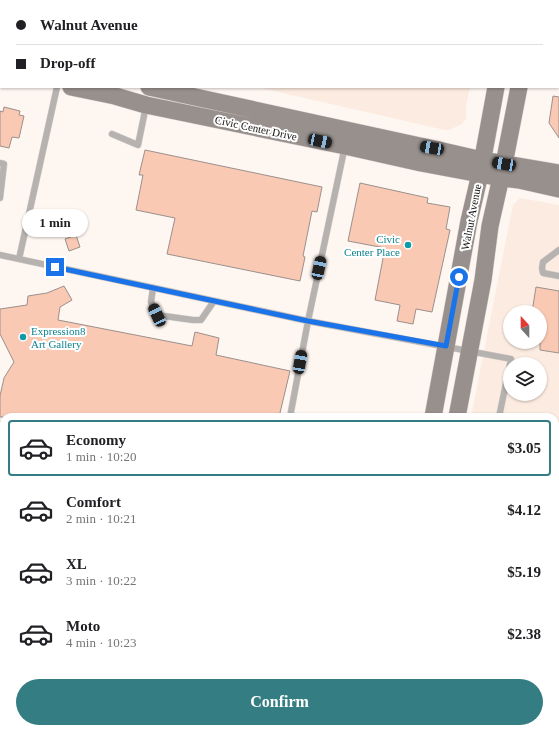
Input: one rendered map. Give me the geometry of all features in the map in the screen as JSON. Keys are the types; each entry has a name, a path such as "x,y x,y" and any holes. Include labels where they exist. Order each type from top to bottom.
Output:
{"main road":[{"name":"Civic Center Drive","path":"76,88 115,96 146,105 421,163 481,167 503,171 559,173"},
{"name":"Civic Center Drive","path":"154,88 444,151 481,167"},
{"name":"Walnut Avenue","path":"434,413 469,221 496,88"},
{"name":"Walnut Avenue","path":"458,413 483,280 490,226 503,171 519,88"},
{"name":"Civic Center Drive","path":"503,171 519,180 559,189"}],"lane":[{"path":"19,259 56,88"},
{"path":"112,134 138,145 146,105"},
{"path":"291,413 308,321 345,146"},
{"path":"0,163 4,164 0,198"},
{"path":"559,250 543,262 542,268 543,272 559,276"},
{"path":"0,255 308,321 503,357"},
{"path":"154,288 151,302 157,315 201,320 214,301"},
{"path":"500,413 503,398"}],"shaded area":[{"path":"261,88 470,88 466,105 466,119 462,124 450,130"},
{"path":"520,198 559,205 559,413 472,413 513,205"}],"building":[{"path":"553,96 559,97 559,138 549,123"},
{"path":"4,107 20,111 19,115 24,116 19,138 12,137 9,148 0,146 0,111 3,112"},
{"path":"145,150 322,187 317,212 312,211 303,256 305,257 300,281 167,254 175,218 136,210 143,175 139,175"},
{"name":"Civic Center Place","path":"360,183 428,198 427,203 450,207 446,229 450,230 432,312 416,309 413,324 397,321 400,305 375,300 385,248 348,241"},
{"path":"76,235 80,247 69,251 65,239"},
{"path":"64,286 72,300 60,307 58,320 192,346 195,332 219,338 216,355 290,371 280,413 0,413 0,396 4,378 14,362 0,334 0,309 27,305 28,296 47,293"},
{"path":"536,287 559,291 559,353 540,350 547,349 547,305 533,305"}],"place":[{"name":"Civic Center Place","path":"408,245"},
{"name":"Expression8 Art Gallery","path":"23,337"}],"route":[{"path":"55,267 308,321 446,346 459,277"}]}
